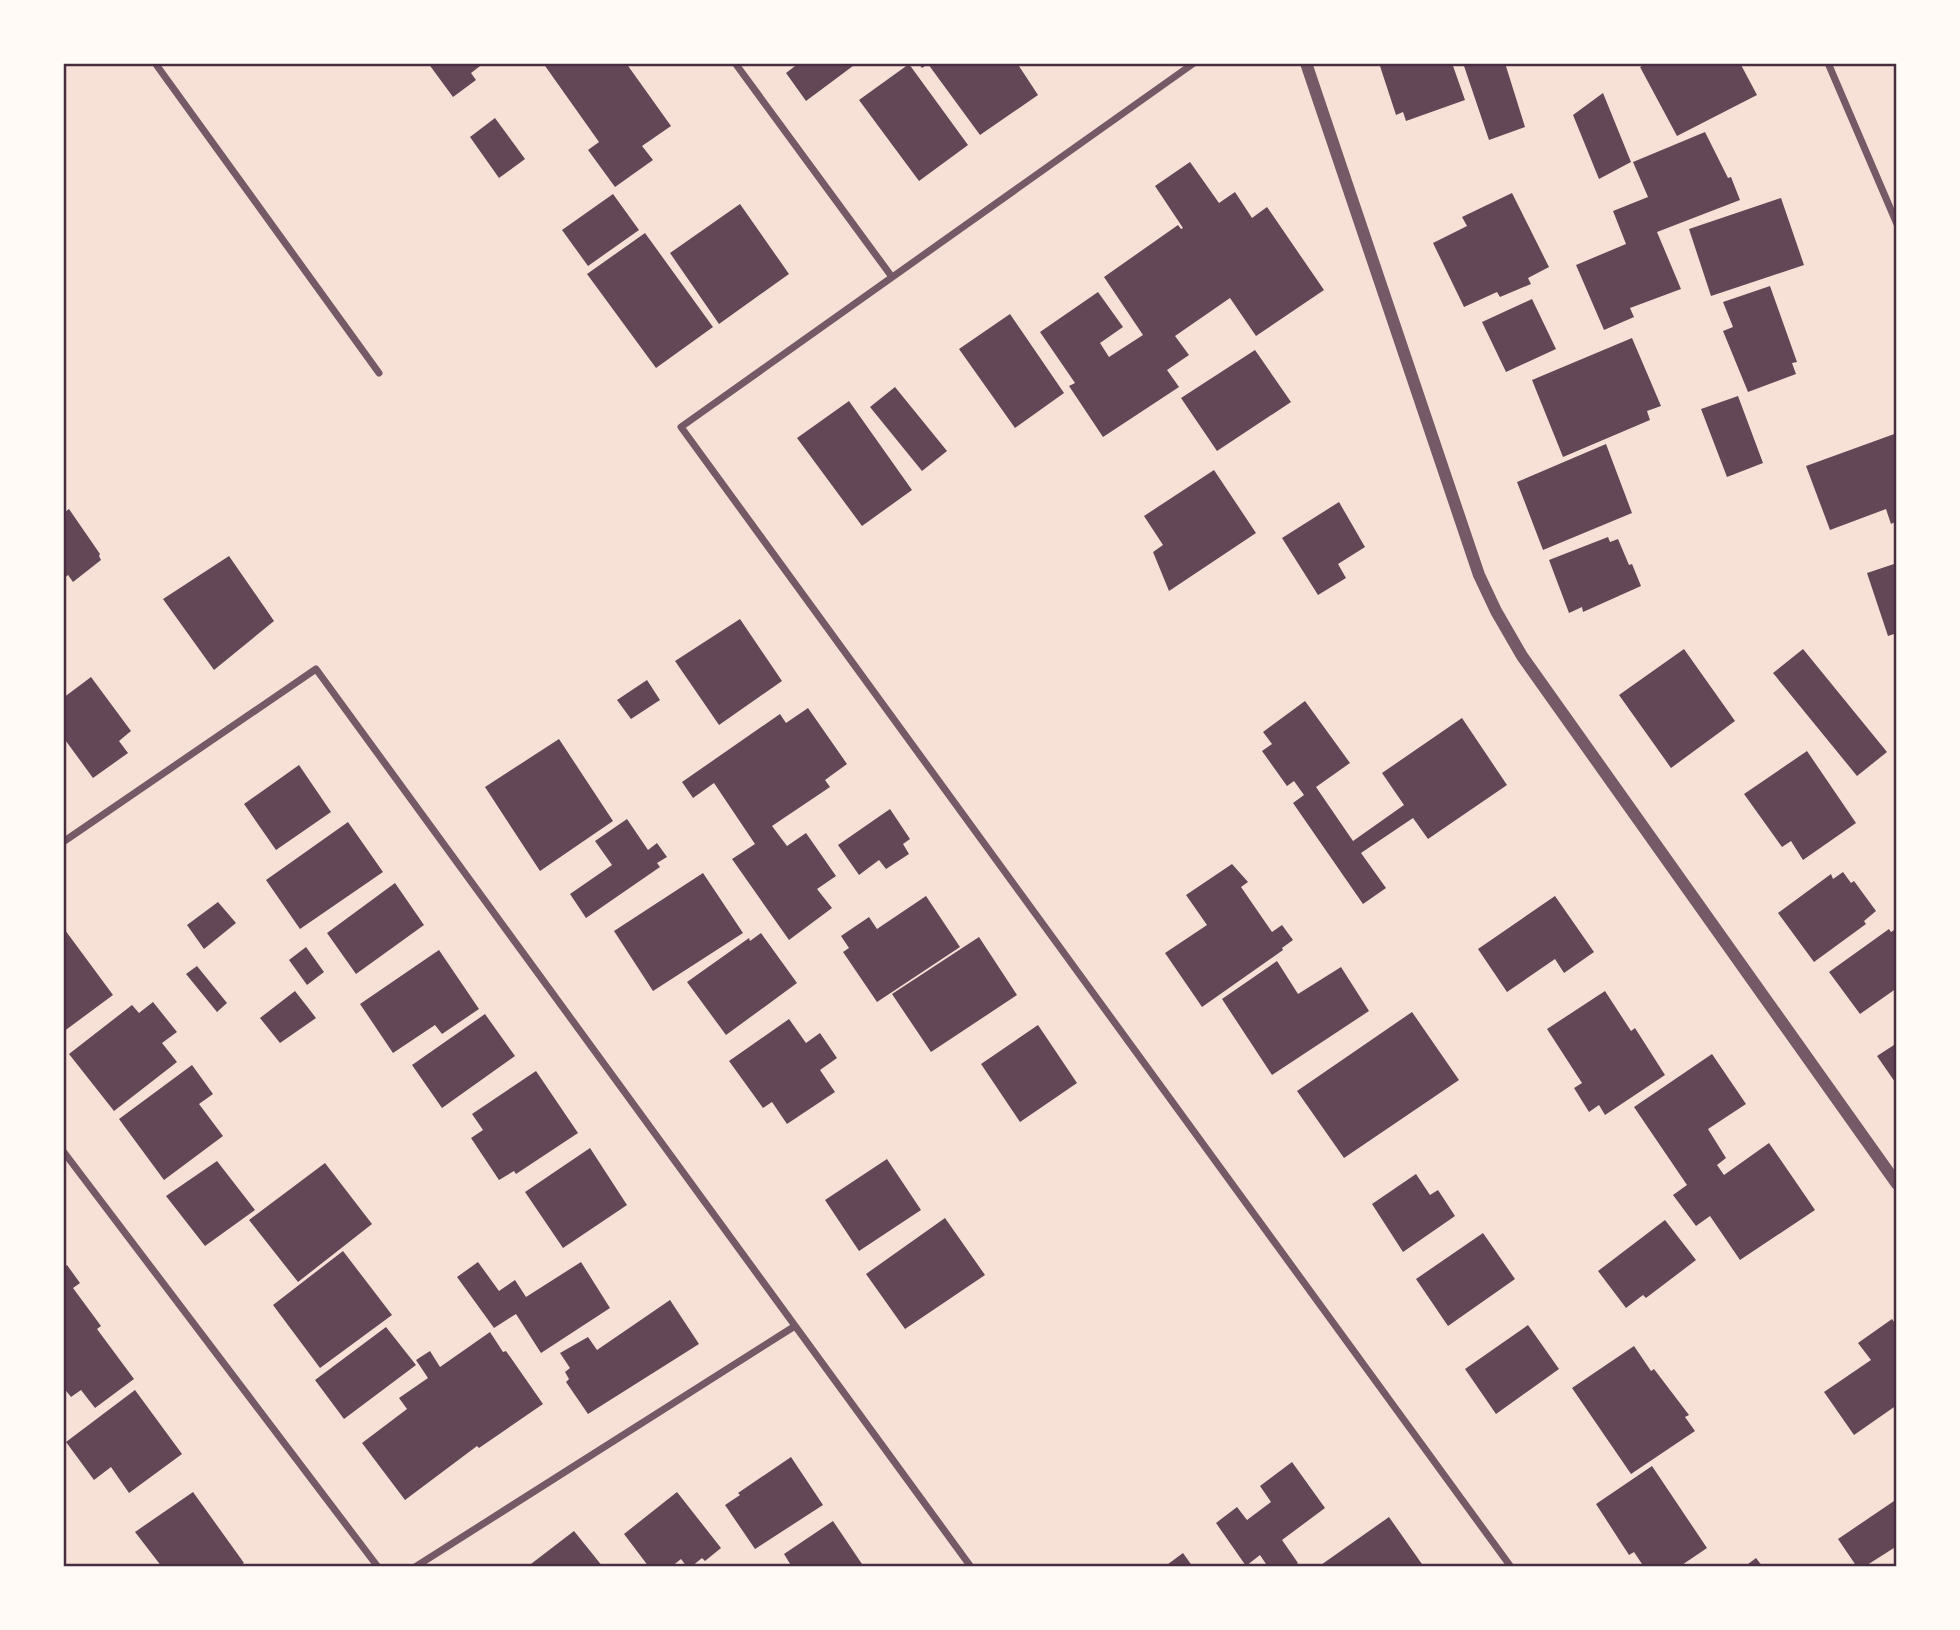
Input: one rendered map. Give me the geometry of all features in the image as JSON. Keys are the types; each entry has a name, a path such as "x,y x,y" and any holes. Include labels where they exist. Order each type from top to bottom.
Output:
{"street":[{"path":"155,63 379,373"},
{"path":"735,63 892,277"},
{"path":"1194,63 681,426 1511,1567"},
{"path":"1306,63 1479,575 1496,611 1522,656 1897,1184"},
{"path":"1828,63 1897,224"},
{"path":"63,842 316,669 971,1567"},
{"path":"63,1152 378,1567"},
{"path":"415,1567 795,1326"}],"building":[{"path":"428,63 484,63 471,73 476,80 453,97"},
{"path":"543,63 626,63 671,126 642,146 653,160 615,187 588,150 599,142"},
{"path":"799,63 857,63 806,101 786,73"},
{"path":"918,63 1017,63 1038,95 980,135 928,64 922,68"},
{"path":"1379,63 1452,63 1465,100 1406,121 1403,112 1396,115"},
{"path":"1463,63 1505,63 1525,127 1489,140"},
{"path":"1648,63 1740,63 1757,95 1677,136 1640,67"},
{"path":"909,64 968,145 919,181 859,100"},
{"path":"1603,93 1631,162 1599,179 1573,115"},
{"path":"495,118 525,159 499,178 470,137"},
{"path":"1705,132 1728,178 1731,177 1740,200 1657,232 1681,289 1630,308 1634,317 1604,330 1576,265 1626,244 1613,211 1648,197 1633,162"},
{"path":"1190,162 1219,203 1235,192 1252,218 1267,207 1324,290 1256,336 1230,298 1175,336 1189,355 1167,370 1179,387 1103,437 1069,386 1075,383 1040,332 1098,292 1123,327 1100,343 1109,357 1143,335 1104,277 1178,225 1183,228 1155,186"},
{"path":"1512,193 1549,267 1528,278 1531,284 1500,297 1497,292 1464,307 1433,243 1467,226 1462,217"},
{"path":"613,194 639,230 588,266 562,230"},
{"path":"1781,198 1804,265 1711,296 1689,229"},
{"path":"740,204 789,274 719,324 670,253"},
{"path":"645,233 713,327 656,368 587,274"},
{"path":"1770,286 1797,362 1792,363 1796,374 1748,392 1723,331 1733,327 1723,302"},
{"path":"1532,299 1556,349 1506,372 1482,322"},
{"path":"1010,314 1064,393 1015,428 959,349"},
{"path":"1632,338 1661,406 1647,411 1650,420 1563,457 1532,380"},
{"path":"1255,350 1291,402 1217,451 1181,398"},
{"path":"895,387 947,451 922,471 870,407"},
{"path":"1738,396 1763,463 1727,477 1701,409"},
{"path":"849,401 912,490 862,526 797,438"},
{"path":"1897,433 1897,521 1891,524 1886,509 1830,530 1806,466"},
{"path":"1606,444 1632,513 1543,550 1517,482"},
{"path":"1214,470 1256,533 1169,591 1153,552 1163,545 1144,516"},
{"path":"1339,502 1365,547 1338,564 1346,578 1318,595 1282,538"},
{"path":"63,509 65,512 69,509 100,554 101,560 73,582 68,575 63,579"},
{"path":"1608,537 1610,542 1618,539 1641,586 1583,612 1582,607 1569,613 1549,560"},
{"path":"229,556 274,621 214,670 163,599"},
{"path":"1897,563 1897,633 1888,636 1867,573"},
{"path":"740,619 782,681 719,725 675,661"},
{"path":"1684,649 1735,721 1671,768 1619,695"},
{"path":"1803,649 1887,752 1857,776 1773,673"},
{"path":"91,677 131,731 119,741 128,753 93,778 63,737 63,698"},
{"path":"647,680 660,700 631,719 617,700"},
{"path":"1305,701 1350,763 1316,787 1353,841 1404,805 1382,773 1462,718 1507,785 1428,839 1413,818 1361,853 1386,888 1363,904 1293,803 1304,795 1294,781 1287,786 1262,751 1272,744 1263,732"},
{"path":"808,708 847,764 825,780 830,787 772,826 787,846 806,833 836,876 817,889 832,908 789,940 732,859 755,844 714,783 693,798 682,782 780,714 786,723"},
{"path":"559,739 613,821 540,871 485,787"},
{"path":"1807,751 1856,823 1803,860 1791,841 1782,847 1744,794"},
{"path":"299,765 331,812 276,850 244,804"},
{"path":"890,809 910,839 903,844 909,854 886,869 879,860 859,875 838,845"},
{"path":"627,819 648,850 657,843 667,857 657,863 660,867 586,918 570,894 612,865 595,841"},
{"path":"348,822 383,872 300,929 266,880"},
{"path":"1232,864 1248,882 1241,887 1272,932 1282,925 1293,940 1282,948 1283,950 1202,1007 1165,953 1207,925 1186,895"},
{"path":"1843,872 1851,883 1854,881 1876,911 1864,921 1866,924 1814,962 1778,913 1831,874 1833,879"},
{"path":"703,873 743,933 653,991 614,931"},
{"path":"395,883 424,925 356,974 327,933"},
{"path":"926,896 960,947 877,1002 843,952 849,948 841,936 869,917 877,929"},
{"path":"1555,896 1594,952 1564,973 1555,959 1507,992 1478,949"},
{"path":"218,902 236,923 204,949 187,925"},
{"path":"1897,928 1897,988 1860,1014 1829,972 1889,929 1891,932"},
{"path":"65,930 113,995 63,1032 63,932"},
{"path":"761,933 797,983 726,1035 687,982 749,938 750,941"},
{"path":"979,937 1017,995 931,1052 892,994"},
{"path":"306,947 324,972 307,985 289,960"},
{"path":"439,950 479,1009 442,1034 435,1025 393,1053 360,1004"},
{"path":"1277,961 1298,994 1341,967 1369,1011 1272,1075 1222,999"},
{"path":"197,966 227,1003 217,1012 186,974"},
{"path":"295,991 316,1018 280,1043 260,1018"},
{"path":"1605,991 1631,1031 1635,1028 1665,1075 1605,1115 1599,1105 1589,1112 1574,1088 1582,1083 1547,1029"},
{"path":"153,1002 177,1032 162,1043 177,1062 114,1111 69,1054 132,1005 139,1013"},
{"path":"1412,1012 1459,1080 1344,1158 1297,1091"},
{"path":"485,1014 515,1056 442,1108 412,1065"},
{"path":"789,1019 806,1043 820,1033 837,1058 820,1070 835,1092 787,1124 772,1102 763,1108 729,1061"},
{"path":"1038,1025 1077,1083 1020,1122 981,1064"},
{"path":"1897,1043 1897,1085 1877,1056"},
{"path":"1712,1054 1746,1104 1708,1129 1726,1158 1717,1165 1724,1175 1769,1143 1815,1210 1740,1260 1710,1216 1696,1226 1673,1195 1687,1185 1634,1107"},
{"path":"192,1065 213,1094 199,1104 223,1136 164,1180 119,1119"},
{"path":"536,1071 578,1133 516,1174 514,1171 499,1180 471,1138 483,1130 472,1114"},
{"path":"590,1148 627,1205 563,1248 525,1192"},
{"path":"887,1159 921,1210 859,1251 825,1200"},
{"path":"217,1161 255,1210 205,1246 166,1196"},
{"path":"325,1163 372,1224 298,1282 249,1220"},
{"path":"1416,1174 1430,1195 1438,1190 1455,1216 1403,1252 1372,1204"},
{"path":"945,1218 985,1275 905,1329 866,1274"},
{"path":"1665,1220 1696,1260 1646,1298 1643,1295 1626,1308 1598,1271"},
{"path":"1483,1233 1515,1279 1448,1326 1416,1279"},
{"path":"343,1251 392,1315 320,1368 273,1305"},
{"path":"478,1262 499,1291 515,1280 526,1297 581,1262 610,1308 541,1353 516,1314 494,1328 457,1277"},
{"path":"67,1265 80,1283 73,1288 101,1326 97,1329 134,1379 95,1408 81,1390 71,1397 63,1387 63,1268"},
{"path":"670,1300 699,1344 588,1414 566,1382 569,1379 565,1372 570,1368 560,1353 588,1337 597,1350"},
{"path":"1892,1319 1897,1326 1897,1405 1854,1435 1824,1392 1871,1360 1858,1343"},
{"path":"1528,1325 1559,1369 1496,1414 1465,1369"},
{"path":"386,1327 416,1365 344,1419 315,1380"},
{"path":"490,1332 543,1404 479,1448 477,1446 405,1500 362,1443 407,1409 399,1398 428,1378 416,1360 430,1351 440,1367"},
{"path":"1634,1346 1651,1371 1654,1369 1689,1415 1685,1417 1695,1431 1631,1474 1572,1388"},
{"path":"135,1390 182,1454 129,1493 111,1467 94,1480 66,1442"},
{"path":"791,1457 823,1505 755,1549 725,1505"},
{"path":"1292,1462 1325,1508 1282,1540 1298,1563 1293,1567 1268,1567 1260,1555 1246,1566 1216,1523 1237,1507 1247,1520 1271,1502 1260,1486"},
{"path":"1652,1466 1707,1548 1679,1567 1644,1567 1634,1552 1629,1555 1596,1504"},
{"path":"193,1492 244,1563 238,1567 162,1567 135,1532"},
{"path":"677,1492 721,1548 705,1561 702,1558 691,1567 687,1567 681,1559 671,1567 649,1567 624,1534"},
{"path":"1897,1499 1897,1546 1864,1567 1857,1567 1838,1539"},
{"path":"1389,1517 1424,1567 1318,1567"},
{"path":"833,1521 864,1567 792,1567 784,1554"},
{"path":"574,1531 603,1567 527,1567"},
{"path":"1183,1553 1193,1567 1164,1567"},
{"path":"1756,1558 1763,1567 1744,1567"}]}
